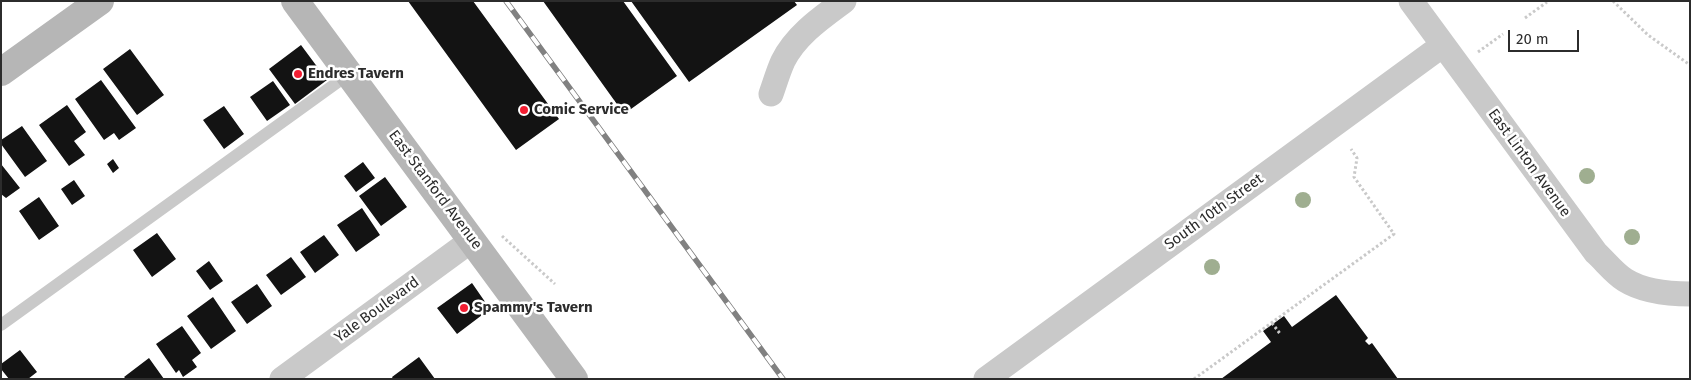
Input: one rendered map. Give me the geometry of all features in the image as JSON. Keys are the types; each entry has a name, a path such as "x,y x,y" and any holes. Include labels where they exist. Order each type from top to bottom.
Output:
{"main road":[{"path":"1,72 100,1"},
{"name":"East Stanford Avenue","path":"295,1 574,379"}],"street":[{"path":"771,94 784,60 798,40 814,23 844,1"},
{"name":"East Linton Avenue","path":"1411,1 1596,253 1624,280 1646,290 1681,294"},
{"name":"South 10th Street","path":"986,379 1443,45"},
{"name":"Yale Boulevard","path":"282,379 472,240"}],"lane":[{"path":"1,325 349,74"}],"path":[{"path":"1613,1 1648,35 1690,65"},
{"path":"1525,18 1547,2"},
{"path":"1478,52 1503,34"},
{"path":"1194,379 1394,234 1354,177 1357,158 1351,149"},
{"path":"498,232 555,284"},
{"path":"1272,322 1281,335"}],"building":[{"path":"408,1 473,1 559,119 516,150"},
{"path":"543,1 623,1 677,76 624,114"},
{"path":"631,1 794,1 797,5 689,82"},
{"path":"301,45 327,80 295,104 269,69"},
{"path":"130,49 164,95 137,115 103,69"},
{"path":"101,80 136,128 119,140 114,133 104,140 75,99"},
{"path":"273,81 290,105 267,121 250,97"},
{"path":"67,105 86,132 74,141 85,155 69,166 39,125"},
{"path":"224,106 244,134 224,149 203,120"},
{"path":"22,126 47,161 25,177 1,144 1,140"},
{"path":"113,159 119,168 113,173 107,164"},
{"path":"363,162 375,178 356,192 344,176"},
{"path":"1,164 20,188 6,198 1,194"},
{"path":"385,177 407,207 381,226 359,196"},
{"path":"74,180 85,196 72,205 61,189"},
{"path":"39,197 59,226 39,240 19,211"},
{"path":"362,208 380,235 356,252 337,225"},
{"path":"157,233 176,259 152,277 133,250"},
{"path":"324,235 339,255 315,273 300,252"},
{"path":"291,257 306,277 281,295 266,275"},
{"path":"209,261 223,281 210,290 196,271"},
{"path":"472,283 490,309 457,334 437,308"},
{"path":"257,284 272,306 247,324 231,302"},
{"path":"1336,295 1368,338 1365,341 1369,345 1372,343 1398,379 1221,379 1271,342 1263,331 1284,316 1292,327"},
{"path":"213,297 236,331 211,349 187,316"},
{"path":"182,326 201,353 192,360 197,367 183,377 179,370 176,373 156,344"},
{"path":"20,350 37,372 28,379 9,379 1,369 1,364"},
{"path":"419,357 435,379 393,379 392,377"},
{"path":"149,358 164,379 126,379 124,377"}],"railway":[{"path":"506,1 783,379"}],"place":[{"name":"Endres Tavern","path":"298,74"},
{"name":"Comic Service","path":"524,110"},
{"name":"Spammy's Tavern","path":"464,308"}]}
